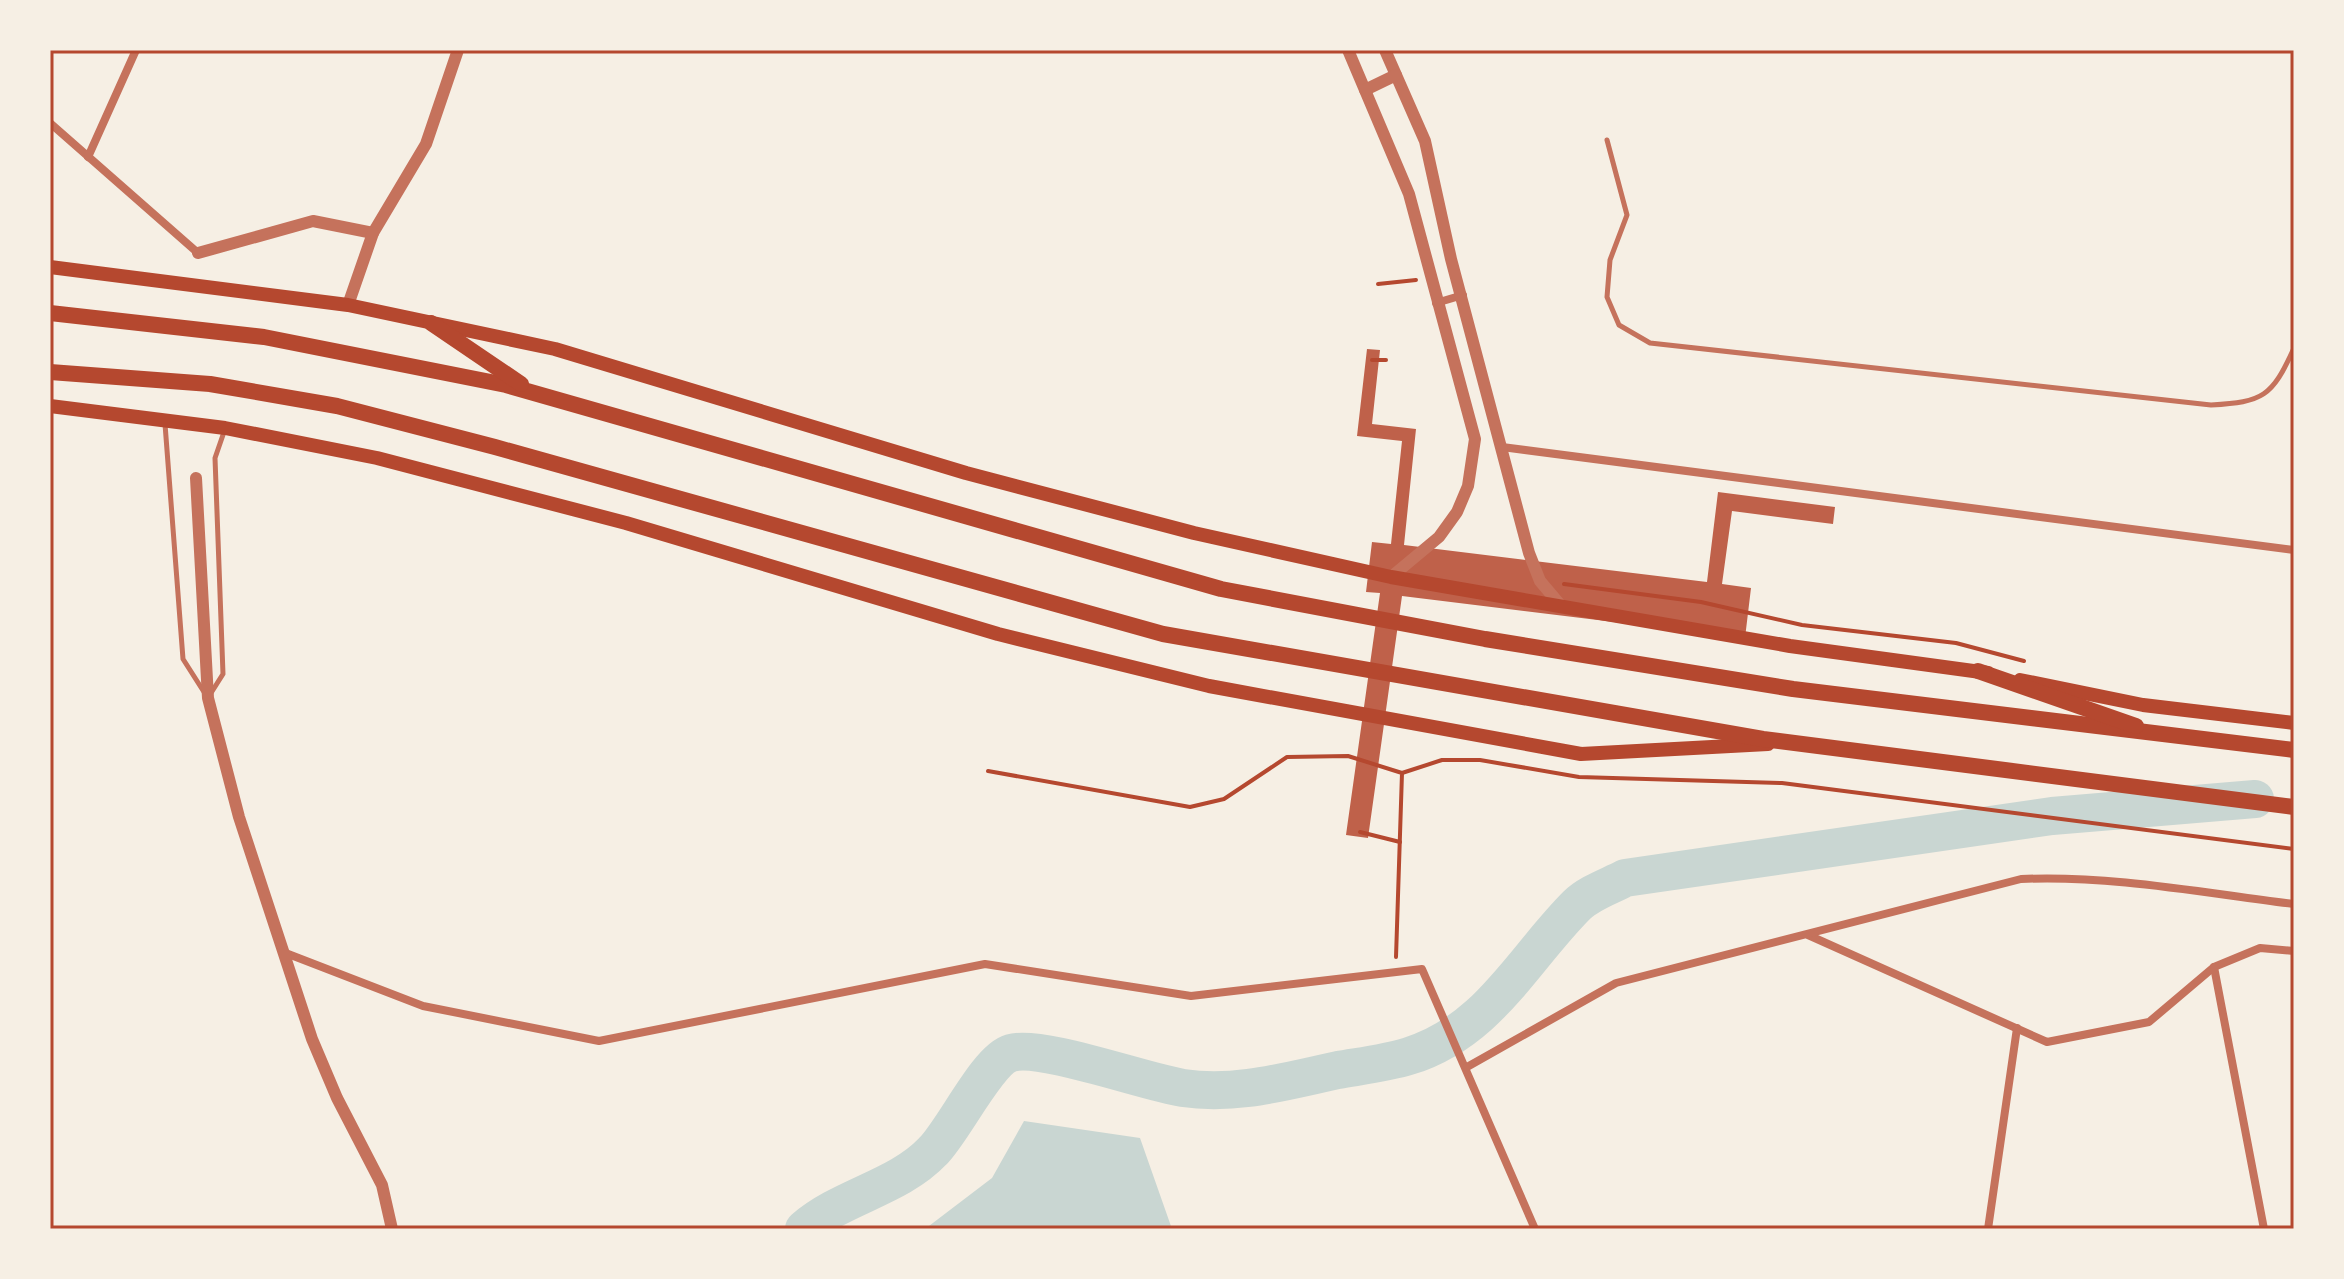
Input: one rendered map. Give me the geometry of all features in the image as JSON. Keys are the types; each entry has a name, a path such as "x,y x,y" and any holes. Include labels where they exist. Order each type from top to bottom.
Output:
{"highway":[{"path":"50,313 264,337 532,392 1221,589 1485,639 1793,689 2167,737 2294,750"},
{"path":"431,323 532,392"},
{"path":"50,372 210,384 337,406 495,447 1163,634 1460,689 1790,743 2294,807"},
{"path":"1978,671 2167,737"}],"main road":[{"path":"50,267 348,305 555,349 1012,485 1194,533 1391,577 1790,646 1978,671 2143,705 2294,723"},
{"path":"50,406 225,428 377,458 626,523 998,634 1209,686 1581,754 1790,743"}],"street":[{"path":"88,157 136,50"},
{"path":"348,305 373,233 426,144 458,50"},
{"path":"1348,50 1409,194 1475,439 1468,486 1457,512 1439,537 1391,577"},
{"path":"1385,50 1425,141 1451,259 1463,295 1521,528 1540,581 1562,607"},
{"path":"1365,90 1396,75"},
{"path":"50,123 198,253 313,221 373,233"},
{"path":"1436,303 1463,295"},
{"path":"1502,447 2294,550"},
{"path":"196,478 208,698 239,817 283,952 337,1098 382,1185 392,1229"},
{"path":"1467,1067 1616,983 2021,879 2065,877 2112,881 2294,904"},
{"path":"1808,935 2047,1042 2149,1022 2214,967 2260,948 2294,951"},
{"path":"283,952 423,1006 599,1041 985,964 1191,996 1422,969 1535,1229"},
{"path":"2214,967 2264,1229"},
{"path":"1988,1229 2017,1028"}],"lane":[{"path":"1607,140 1627,215 1610,260 1607,297 1619,325 1650,343 2211,405 2251,402 2280,379 2294,348"},
{"path":"165,419 183,659 208,698 223,674 215,458 225,428"}],"path":[{"path":"1378,284 1431,279"},
{"path":"1372,360 1386,360"},
{"path":"1540,581 1701,602 1802,625"},
{"path":"988,771 1190,807 1224,799 1287,757 1348,756 1402,773 1442,760 1480,760 1579,777 1782,783 2294,849"},
{"path":"1395,972 1402,773"},
{"path":"1360,832 1400,842"}],"shaded area":[{"path":"1024,1121 1140,1138 1172,1229 925,1229 992,1178"}],"building":[{"path":"1367,349 1380,350 1372,424 1416,429 1404,545 1707,582 1718,492 1835,507 1833,524 1732,511 1722,584 1751,588 1745,638 1402,596 1368,838 1346,835 1380,593 1366,592 1372,542 1391,544 1402,441 1357,436"}],"waterway":[{"path":"804,1229 835,1208 919,1164 941,1141 992,1068 1011,1053 1045,1054 1183,1088 1203,1090 1242,1089 1383,1062 1437,1045 1461,1030 1502,992 1577,905 1625,878 2052,816 2255,799"}]}
